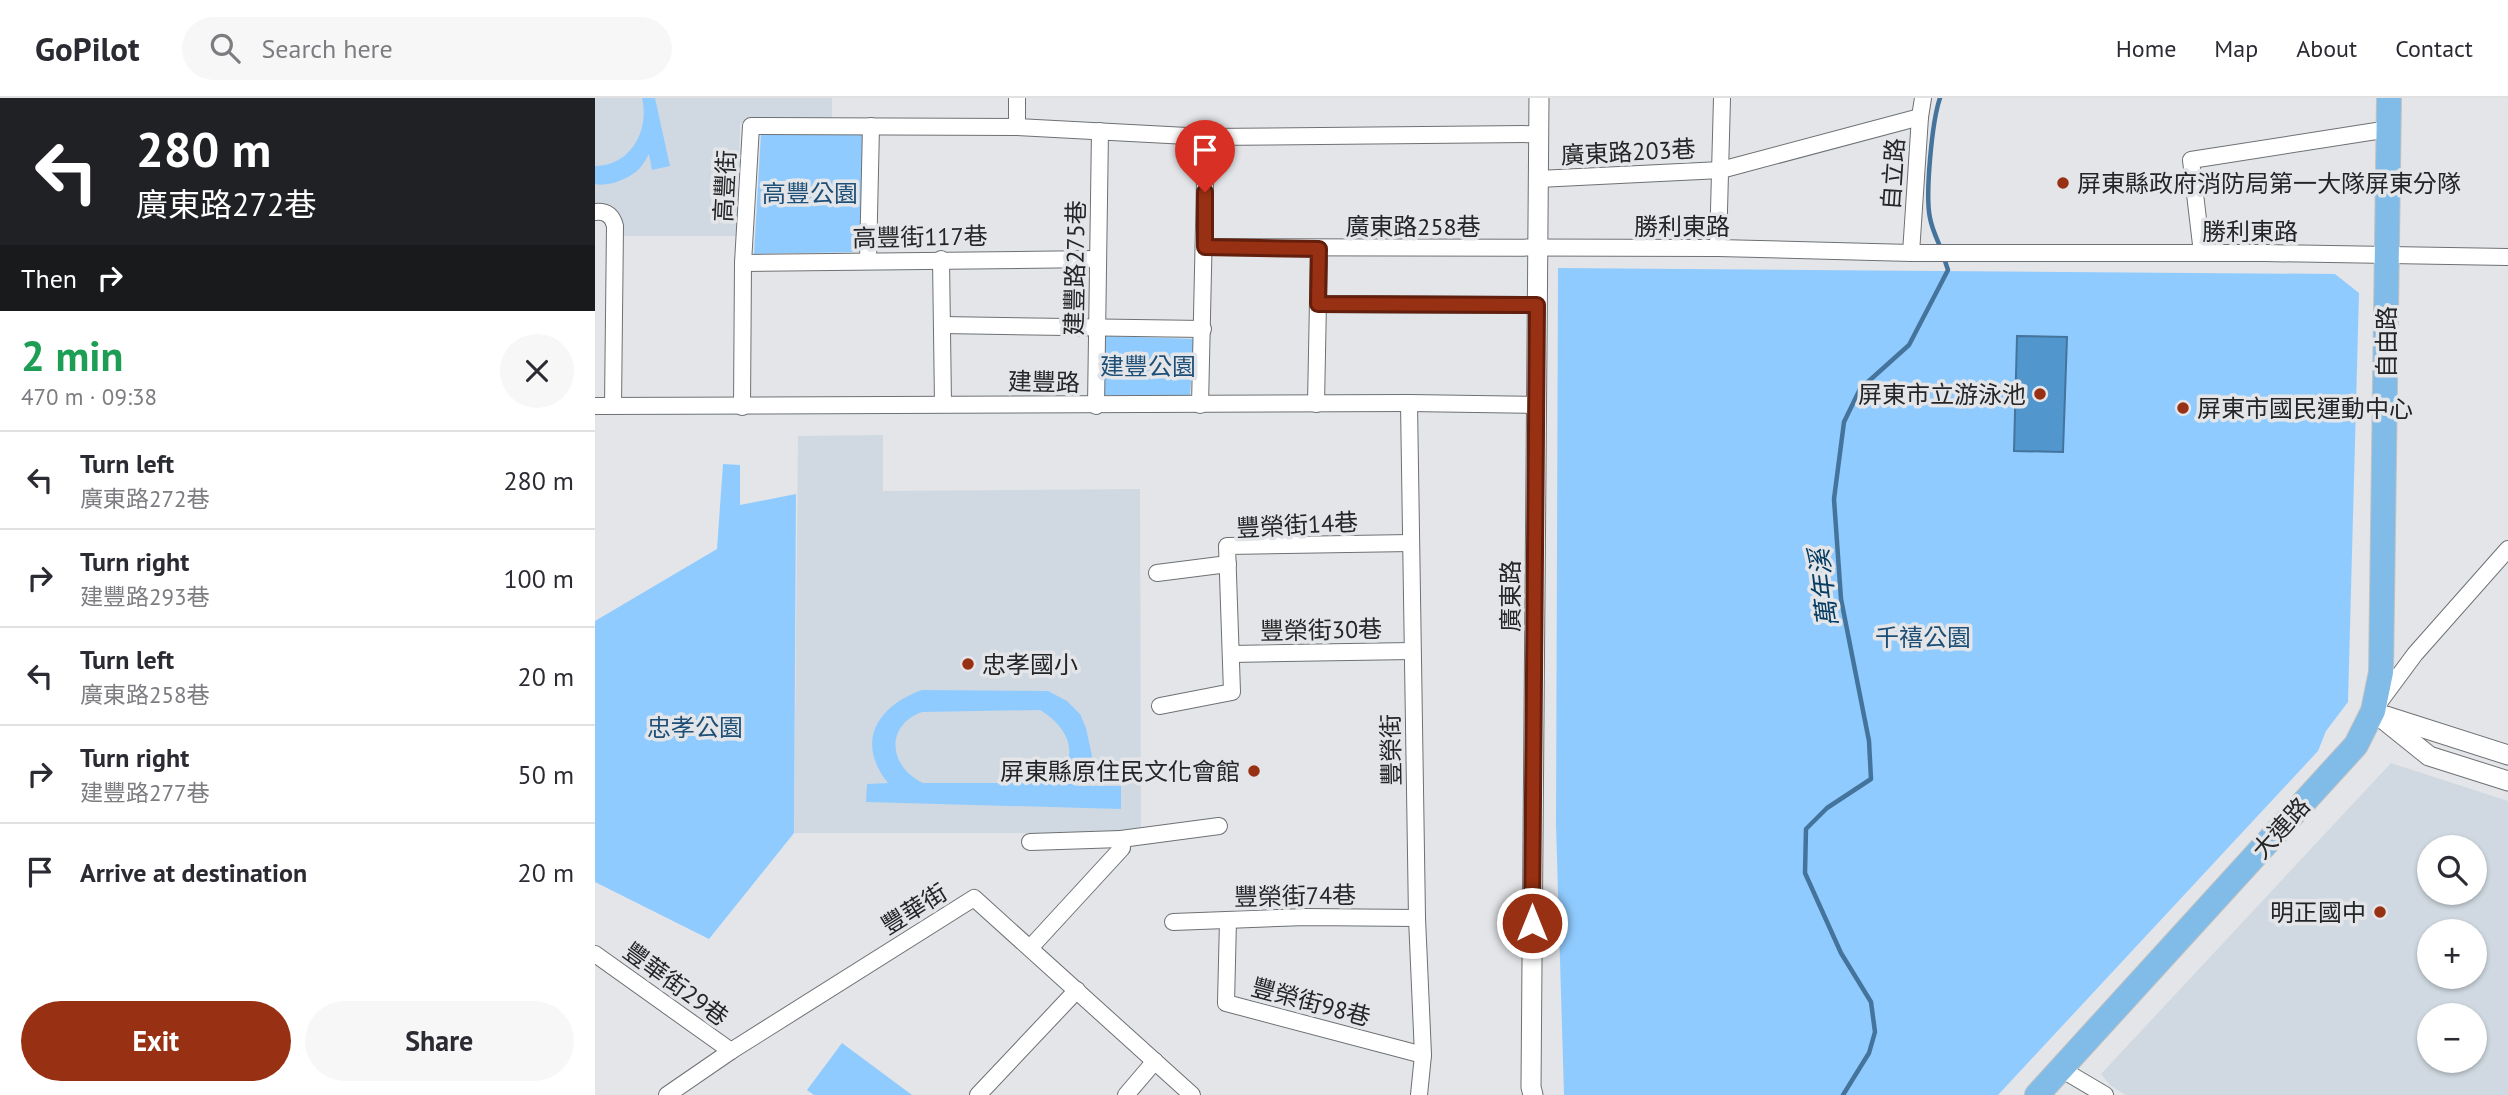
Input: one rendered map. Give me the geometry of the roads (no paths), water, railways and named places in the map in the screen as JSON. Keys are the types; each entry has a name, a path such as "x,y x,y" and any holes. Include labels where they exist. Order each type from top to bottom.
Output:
{"main road":[{"name":"自由路","path":"2373,711 2381,672 2389,98"},
{"name":"大連路","path":"2037,1095 2356,746 2373,711"}],"street":[{"path":"1017,98 1017,127"},
{"name":"廣東路","path":"1533,1095 1535,405 1539,98"},
{"path":"1719,248 1722,98"},
{"name":"自立路","path":"1911,253 1923,98"},
{"name":"廣東路203巷","path":"1538,179 1721,170 1920,117"},
{"name":"高豐街","path":"742,407 743,263 751,126 1017,127 1206,137 1538,134"},
{"path":"868,261 871,126"},
{"path":"2202,253 2191,160 2389,129"},
{"name":"建豐路275巷","path":"1096,406 1100,131"},
{"path":"1200,405 1206,137"},
{"path":"595,212 608,214 613,218 615,226 613,406"},
{"name":"廣東路258巷","path":"1205,247 1537,249"},
{"name":"勝利東路","path":"1537,249 1719,248 1991,254 2387,254 2508,257"},
{"path":"1316,404 1319,249"},
{"name":"高豐街117巷","path":"743,263 1098,258"},
{"path":"941,259 943,404"},
{"path":"1318,304 1537,305"},
{"path":"942,325 1203,329"},
{"name":"建豐路","path":"595,406 1409,403 1535,405"},
{"name":"豐榮街","path":"1409,403 1417,918 1423,1055 1419,1095"},
{"name":"豐榮街14巷","path":"1157,573 1228,564 1227,546 1411,543"},
{"name":"大連路","path":"2373,711 2415,654 2508,549"},
{"path":"1160,706 1232,692 1228,564"},
{"name":"豐榮街30巷","path":"1231,654 1412,650"},
{"path":"2373,711 2508,755"},
{"path":"2373,711 2429,756 2508,781"},
{"path":"1030,842 1121,839 1219,826"},
{"path":"1030,948 1122,848 1121,839"},
{"name":"豐華街","path":"667,1095 731,1051 974,898 1192,1095"},
{"name":"豐榮街74巷","path":"1173,922 1417,918"},
{"name":"豐榮街98巷","path":"1228,920 1226,1003 1423,1055"},
{"name":"豐華街29巷","path":"595,954 731,1051"},
{"path":"978,1095 1077,990"},
{"path":"1126,1095 1155,1061"},
{"path":"2061,1069 2105,1095"}],"waterway":[{"name":"萬年溪","path":"1940,98 1932,140 1928,193 1931,222 1941,249"},
{"name":"萬年溪","path":"1843,1095 1869,1053 1875,1032 1871,1002 1841,953 1805,873 1806,829 1827,808 1871,779 1869,741 1841,599 1834,499 1844,422 1860,389 1909,345 1948,270 1944,258"}],"place":[{"name":"屏東縣政府消防局第一大隊屏東分隊","path":"2063,183"},
{"name":"屏東市立游泳池","path":"2040,394"},
{"name":"屏東市國民運動中心","path":"2183,408"},
{"name":"忠孝國小","path":"968,664"},
{"name":"屏東縣原住民文化會館","path":"1254,771"},
{"name":"明正國中","path":"2380,912"}],"park label":[{"name":"高豐公園","path":"810,193"},
{"name":"建豐公園","path":"1148,366"},
{"name":"千禧公園","path":"1923,637"},
{"name":"忠孝公園","path":"695,727"}]}
